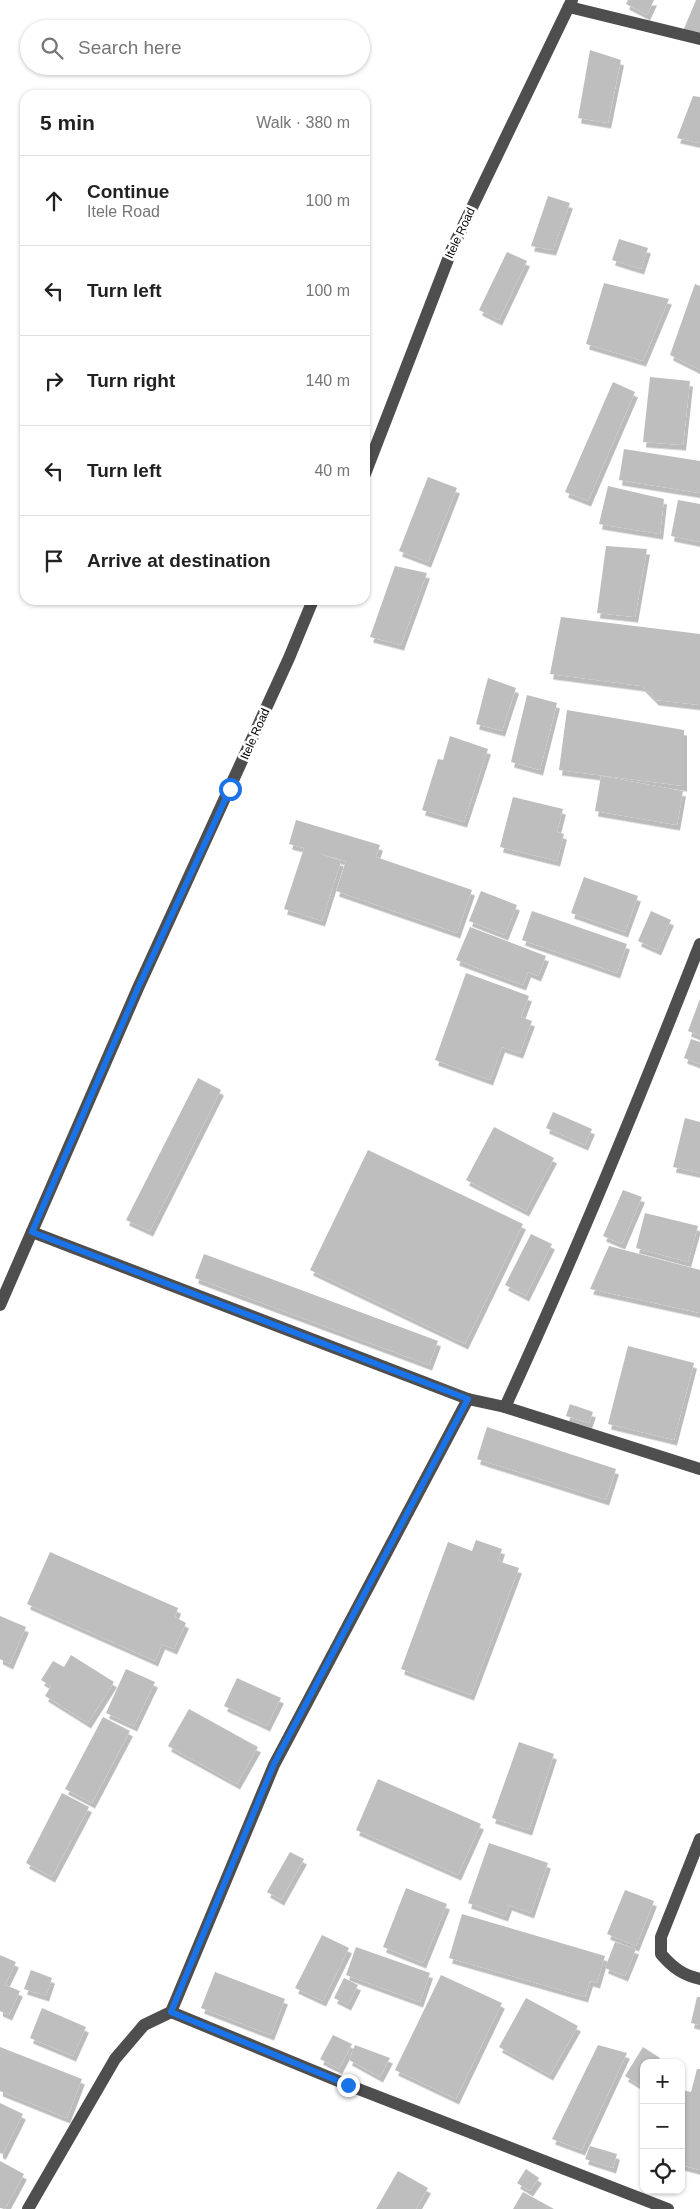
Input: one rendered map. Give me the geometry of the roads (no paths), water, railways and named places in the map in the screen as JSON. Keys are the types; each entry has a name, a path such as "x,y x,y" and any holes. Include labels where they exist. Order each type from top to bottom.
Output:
{"street":[{"path":"571,3 700,39"},
{"name":"Itele Road","path":"370,461 452,249 571,3"},
{"name":"Itele Road","path":"0,1305 138,988 289,658 311,605"},
{"path":"505,1407 539,1333 659,1049 700,944"},
{"path":"32,1232 468,1399 505,1407 700,1469"},
{"path":"28,2209 115,2059 144,2025 171,2012 274,1764 468,1399"},
{"path":"700,1839 661,1937 661,1954 684,1975 700,1979"},
{"path":"171,2012 348,2085 668,2209"}]}
